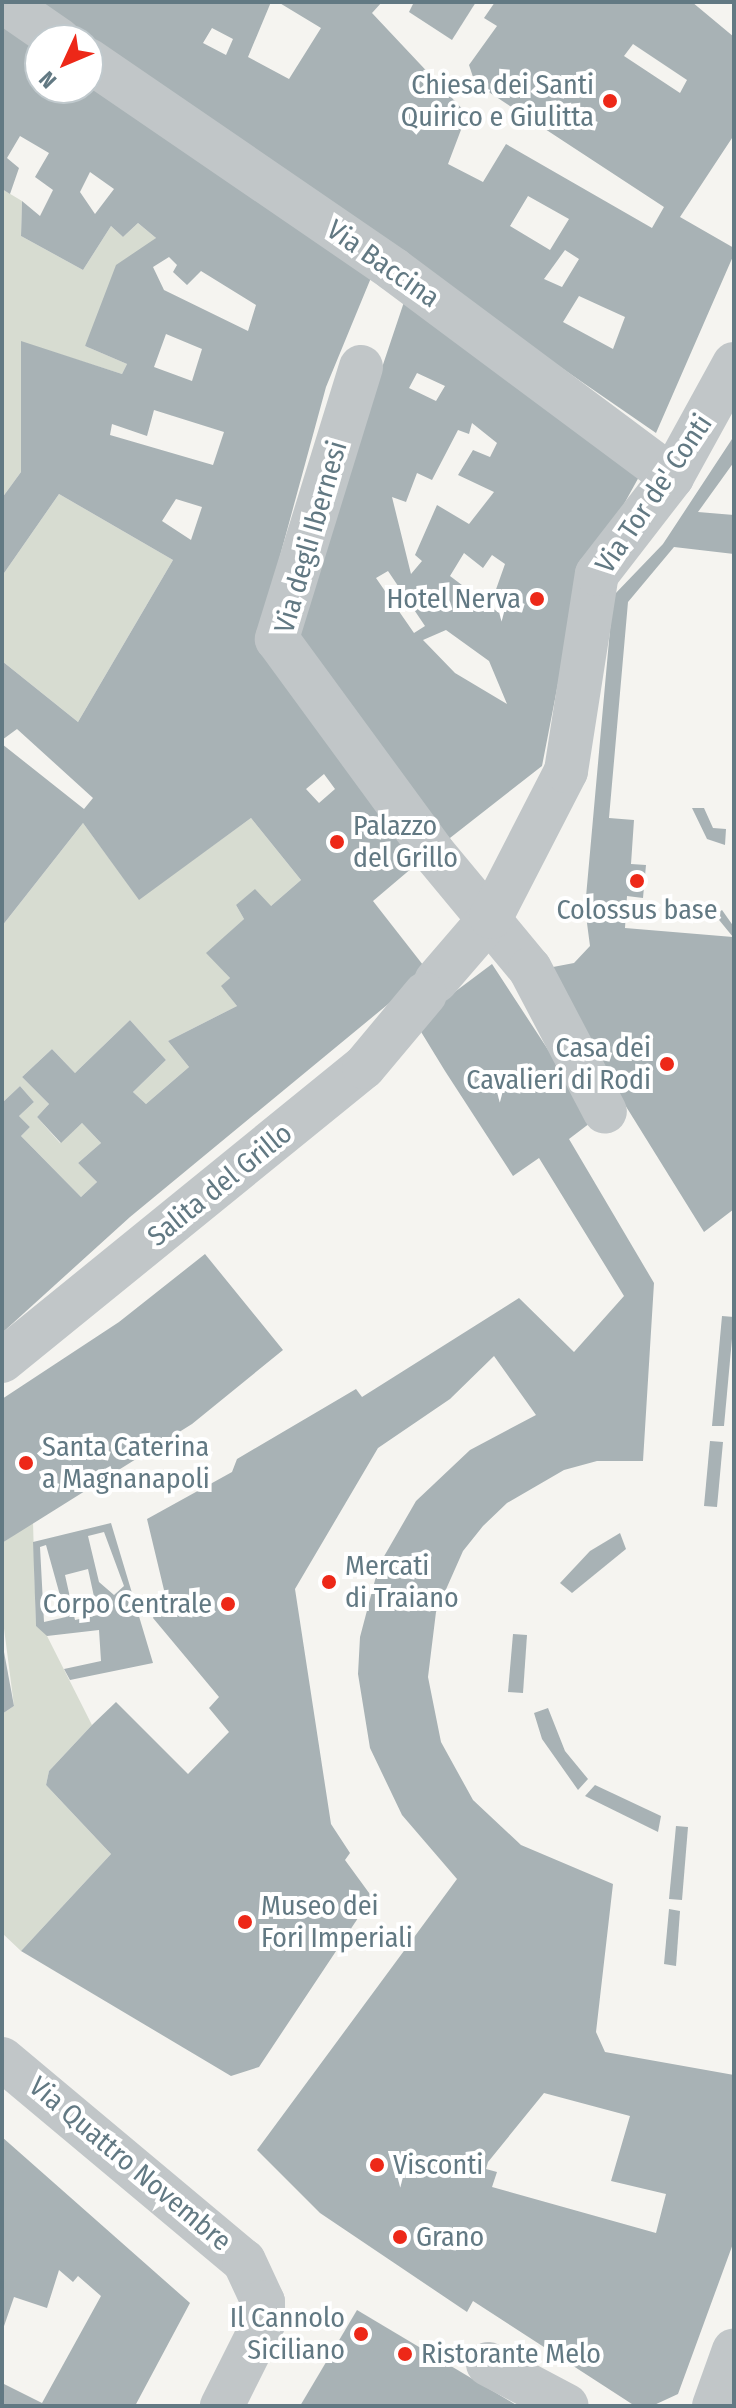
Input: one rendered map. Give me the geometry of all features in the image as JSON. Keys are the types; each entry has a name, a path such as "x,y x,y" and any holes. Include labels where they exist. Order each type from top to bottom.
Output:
{"street":[{"path":"4,2 36,24"},
{"name":"Via Baccina","path":"104,71 393,269 672,477"},
{"name":"Via Tor de' Conti","path":"491,917 566,771 597,574 672,477 734,364"},
{"name":"Via degli Ibernesi","path":"361,367 277,639 432,851 491,917"},
{"path":"491,917 530,969 608,1108"},
{"name":"Salita del Grillo","path":"2,1361 364,1067 491,917"},
{"name":"Via Quattro Novembre","path":"2,2059 244,2261 263,2302 263,2324 222,2406"},
{"path":"714,2406 734,2350"},
{"path":"488,2364 567,2406"}],"shaded area":[{"path":"2,189 22,201 21,236 83,270 111,226 123,237 138,223 156,238 85,346 127,364 122,374 21,342 21,472 2,498"},
{"path":"59,494 173,560 78,722 2,661 2,576"},
{"path":"251,818 301,880 271,906 236,905 244,919 207,953 230,978 222,986 237,1006 168,1041 189,1067 146,1104 133,1092 166,1060 130,1020 75,1073 52,1049 22,1077 49,1104 37,1117 60,1143 82,1123 101,1143 78,1163 97,1182 81,1197 21,1136 30,1127 19,1116 34,1102 20,1086 2,1103 2,926 83,823 139,899"},
{"path":"33,1522 36,1626 44,1630 92,1725 49,1771 46,1785 111,1854 21,1951 2,1933 2,1714 14,1706 2,1613 2,1543"}],"building":[{"path":"31,2 271,2 248,57 289,79 321,28 278,2 382,2 372,13 467,114 448,164 483,182 506,144 652,228 664,207 475,83 469,65 497,26 484,18 495,2 692,2 734,37 734,135 680,217 734,248 656,433 104,52 104,24 63,24","holes":["212,28 233,39 226,55 203,43","633,44 687,80 680,93 624,56","528,196 569,219 550,250 510,226","565,250 579,259 562,287 544,279","579,296 625,317 613,349 563,322"]},
{"path":"414,2 476,2 452,40 409,12"},
{"path":"2,16 24,31 24,104 104,104 104,85 373,273 326,387 258,637 419,862 373,901 448,997 492,964 594,1120 569,1139 654,1283 643,1461 597,1461 564,1470 507,1503 483,1526 463,1551 436,1612 428,1677 441,1742 473,1800 521,1845 613,1884 596,2032 605,2052 734,2075 734,2241 678,2394 652,2406 635,2406 473,2301 467,2312 320,2213 257,2150 457,1879 402,1815 370,1748 358,1674 360,1637 379,1565 416,1501 470,1450 536,1415 494,1356 450,1399 378,1448 295,1589 331,1824 350,1853 345,1860 372,1897 259,2067 231,2076 21,1951 111,1854 46,1785 49,1771 92,1725 116,1702 188,1774 229,1732 209,1708 219,1697 153,1618 164,1590 147,1519 232,1472 237,1459 356,1389 362,1397 519,1298 574,1352 624,1296 539,1158 513,1176 445,1071 415,1022 421,977 130,1217 2,1333 2,1103 20,1086 34,1102 19,1116 30,1127 21,1136 81,1197 97,1182 78,1163 101,1143 82,1123 61,1143 37,1117 49,1104 22,1077 52,1049 75,1073 130,1020 166,1060 133,1092 146,1104 189,1067 168,1041 237,1006 221,986 230,978 206,953 244,919 236,905 255,889 271,906 301,880 251,818 139,900 83,823 2,926 2,744 84,809 93,798 17,729 2,740 2,661 78,722 173,560 59,494 2,576 2,498 21,472 21,341 122,374 127,364 85,346 116,265 156,238 138,223 123,237 111,226 83,270 21,236 22,201 40,216 53,190 35,177 49,153 20,136 7,158 19,168 10,194 2,189","holes":["90,172 114,189 95,214 80,192","169,257 177,265 173,272 187,285 201,271 256,305 248,331 164,290 153,267","166,334 202,349 192,381 154,367","154,410 224,432 213,465 110,435 112,424 147,436","176,499 202,507 191,540 162,521","324,774 335,789 319,803 306,789","544,2093 630,2116 611,2181 666,2194 656,2233 492,2187 497,2172 486,2169 488,2162"]},
{"path":"405,299 640,475 576,591 542,766 441,845 292,636","holes":["417,373 445,386 436,401 409,388","472,423 497,443 490,457 473,450 458,475 494,492 469,524 437,505 415,555 422,561 411,574 392,497 406,502 417,473 432,480 458,430 469,434","464,553 483,568 492,555 505,564 494,595 503,602 499,613 450,576","388,571 425,626 414,633 376,578","446,630 489,661 507,704 455,673 423,640"]},
{"name":"Casa dei Cavalieri di Rodi","path":"734,436 734,462 698,512 734,515 734,554 674,547 628,602 609,818 634,820 631,864 646,865 643,898 627,896 625,928 733,937 715,915 722,910 734,927 734,1209 704,1232 622,1100 553,967 574,963 590,946 585,908 613,596 663,544"},
{"path":"692,808 704,808 713,828 726,829 725,845 707,839"},
{"path":"205,1254 283,1350 192,1424 2,1543 2,1399 119,1322"},
{"path":"722,1316 734,1317 724,1426 712,1426"},
{"path":"710,1441 723,1442 717,1507 704,1506"},
{"path":"111,1523 153,1663 70,1680 64,1669 101,1661 99,1630 47,1636 36,1626 33,1542","holes":["104,1532 124,1586 114,1595 99,1582 88,1536","46,1545 66,1617 44,1622 40,1547","88,1569 98,1615 75,1620 65,1575"]},
{"path":"620,1533 626,1549 572,1593 560,1583 590,1551"},
{"path":"513,1634 527,1635 523,1693 508,1692"},
{"path":"2,1641 14,1706 2,1714"},
{"path":"548,1708 565,1751 588,1779 578,1790 542,1739 534,1713"},
{"path":"595,1785 661,1816 658,1832 585,1796"},
{"path":"676,1826 688,1827 682,1900 669,1899"},
{"path":"669,1909 680,1911 676,1966 664,1964"},
{"path":"2,2137 190,2303 135,2406 2,2406 2,2383 42,2403 101,2296 78,2276 73,2282 59,2270 47,2308 14,2297 2,2332"},
{"path":"357,2310 518,2406 300,2406"}],"place":[{"name":"Chiesa dei Santi Quirico e Giulitta","path":"610,101"},
{"name":"Hotel Nerva","path":"537,599"},
{"name":"Palazzo del Grillo","path":"337,842"},
{"name":"Colossus base","path":"637,881"},
{"name":"Casa dei Cavalieri di Rodi","path":"667,1064"},
{"name":"Santa Caterina a Magnanapoli","path":"26,1463"},
{"name":"Mercati di Traiano","path":"329,1582"},
{"name":"Corpo Centrale","path":"228,1604"},
{"name":"Museo dei Fori Imperiali","path":"245,1922"},
{"name":"Visconti","path":"377,2165"},
{"name":"Grano","path":"400,2237"},
{"name":"Il Cannolo Siciliano","path":"361,2334"},
{"name":"Ristorante Melo","path":"405,2354"}]}
